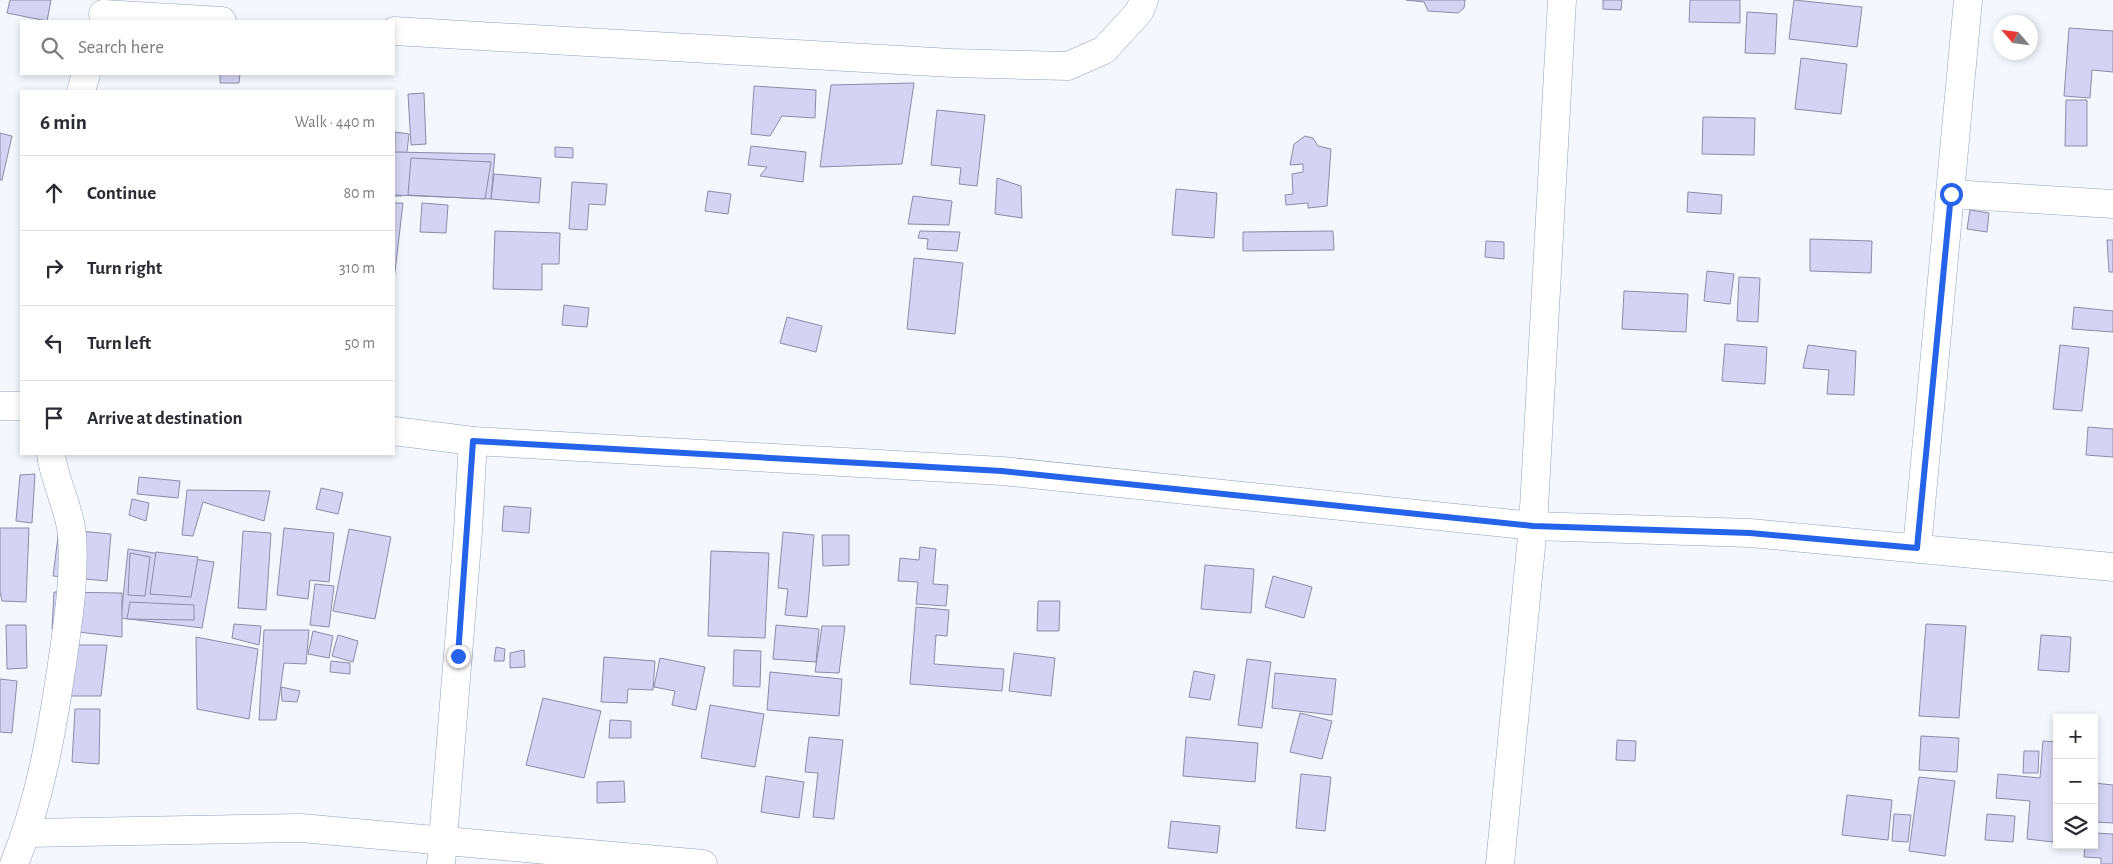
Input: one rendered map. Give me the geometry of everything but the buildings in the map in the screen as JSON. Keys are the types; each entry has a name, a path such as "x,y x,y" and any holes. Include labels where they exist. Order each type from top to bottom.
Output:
{"street":[{"path":"395,31 952,63 1068,66 1104,50 1139,12 1144,0"},
{"path":"1500,864 1533,526 1562,0"},
{"path":"1917,548 1968,0"},
{"path":"104,12 209,20"},
{"path":"81,90 86,75"},
{"path":"1951,194 2113,204"},
{"path":"0,406 20,406"},
{"path":"395,431 473,441 1002,471 1533,526 1750,533 2113,567"},
{"path":"442,852 473,441"},
{"path":"14,864 27,833 54,717 73,585 72,532 53,470 51,455"},
{"path":"27,833 300,828 442,852 703,864"}],"route":[{"path":"458,656 473,441 1002,471 1533,526 1750,533 1917,548 1951,194"}]}
